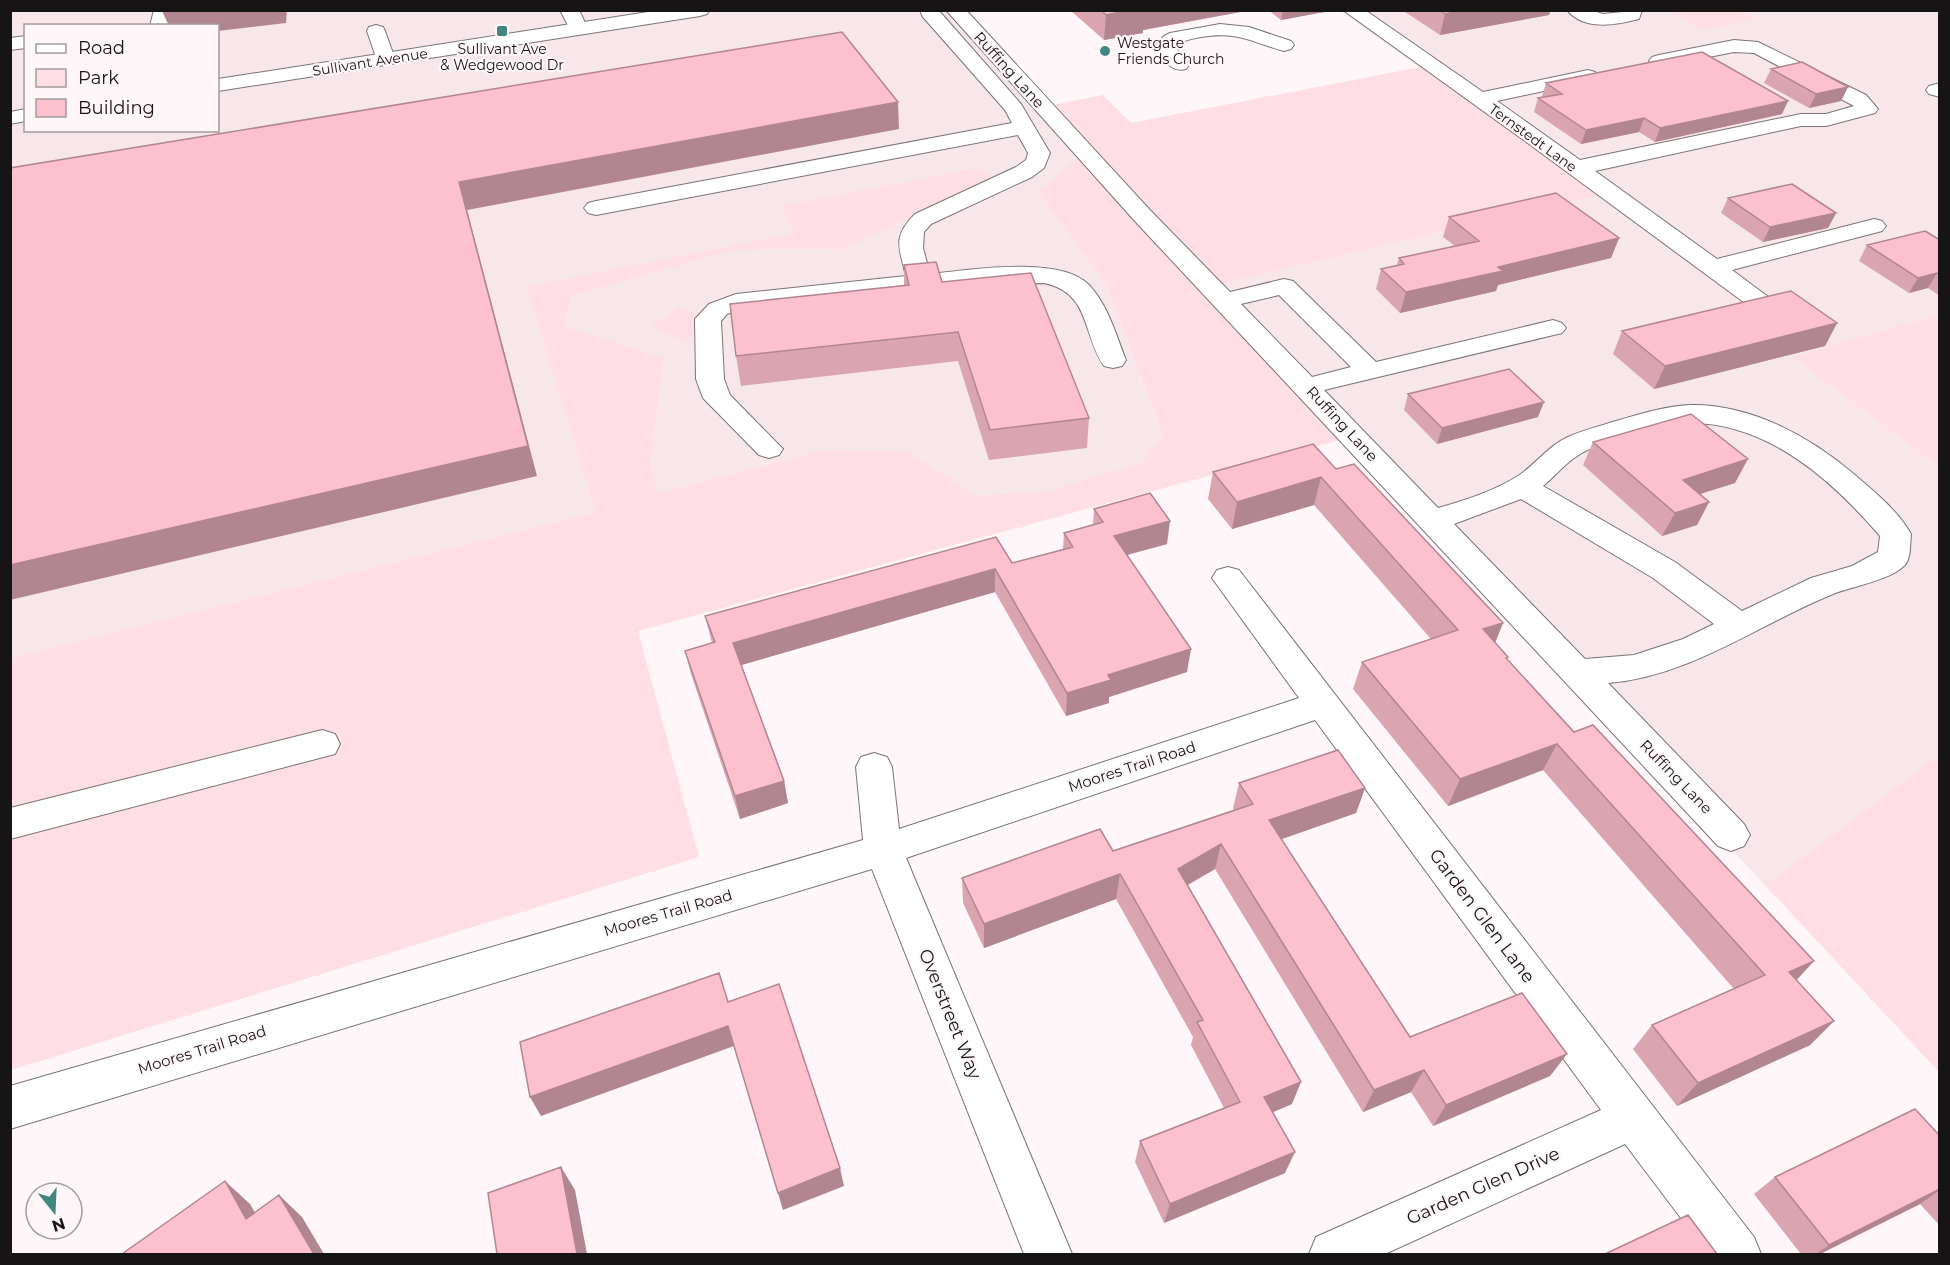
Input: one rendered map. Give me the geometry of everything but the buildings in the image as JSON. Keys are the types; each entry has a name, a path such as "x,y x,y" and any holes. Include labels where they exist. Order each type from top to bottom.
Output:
{"street":[{"path":"569,10 579,29"},
{"name":"Sullivant Avenue","path":"219,86 700,10"},
{"path":"920,282 911,248 912,230 923,219 1024,172 1036,163 1039,153 1014,108 930,13 932,10"},
{"name":"Ruffing Lane","path":"955,10 1141,214 1307,386 1731,835"},
{"name":"Ternstedt Lane","path":"1352,10 1576,168 1758,301"},
{"path":"1576,10 1591,20 1601,21 1632,15 1633,10"},
{"path":"1179,65 1165,47 1168,41 1178,36 1212,29 1229,27 1284,45"},
{"path":"376,31 385,59"},
{"path":"1576,168 1811,120 1826,120 1868,109 1859,99 1758,48 1734,46 1638,66"},
{"path":"1696,54 1725,70"},
{"path":"1478,99 1604,73"},
{"path":"1782,103 1811,120"},
{"path":"596,208 1025,127"},
{"path":"1712,268 1874,226"},
{"path":"769,449 717,398 710,380 708,319 718,309 736,302 920,282 1030,274 1055,277 1077,286 1088,300 1113,360"},
{"path":"1224,301 1284,286 1370,371"},
{"path":"1307,386 1553,328"},
{"path":"1432,520 1497,500 1521,486 1569,447 1651,420 1697,414 1734,419 1761,428 1810,455 1873,506 1896,534 1893,558 1863,574 1822,586 1695,648 1635,668 1576,673"},
{"path":"1521,486 1664,570 1739,626"},
{"name":"Garden Glen Lane","path":"1228,578 1737,1254"},
{"name":"Moores Trail Road","path":"10,1108 883,850 1322,704"},
{"path":"10,824 322,744"},
{"name":"Overstreet Way","path":"874,767 883,850 1048,1254"},
{"name":"Garden Glen Drive","path":"1333,1254 1633,1118"}],"shaded area":[{"path":"10,11 963,11 1097,156 1037,191 1106,284 1163,437 1142,462 1049,491 975,495 907,451 823,450 658,493 650,464 664,359 563,326 572,296 734,250 845,249 781,205 796,233 526,286 597,512 11,658"},
{"path":"1340,11 1667,11 1703,30 1757,19 1742,11 1939,11 1939,314 1792,357 1939,467 1939,754 1765,885 1198,289 1601,195"}],"green space":[{"path":"1667,11 1742,11 1757,19 1703,30"},
{"path":"1421,67 1601,195 1220,284 1196,265 1053,105 1103,95 1131,123"},
{"path":"1079,158 1340,440 638,631 699,857 11,1070 10,658 596,512 526,286 795,233 780,206 977,168 994,176 845,249 734,250 572,296 563,326 664,358 650,464 658,493 823,450 907,451 975,495 1049,491 1142,462 1163,436 1106,284 1037,191"},
{"path":"679,307 712,320 685,341 651,327"},
{"path":"1939,314 1939,467 1792,357"},
{"path":"1939,754 1939,1072 1765,885"}],"place":[{"name":"Sullivant Ave & Wedgewood Dr","path":"502,31"},
{"name":"Westgate Friends Church","path":"1105,51"}]}
